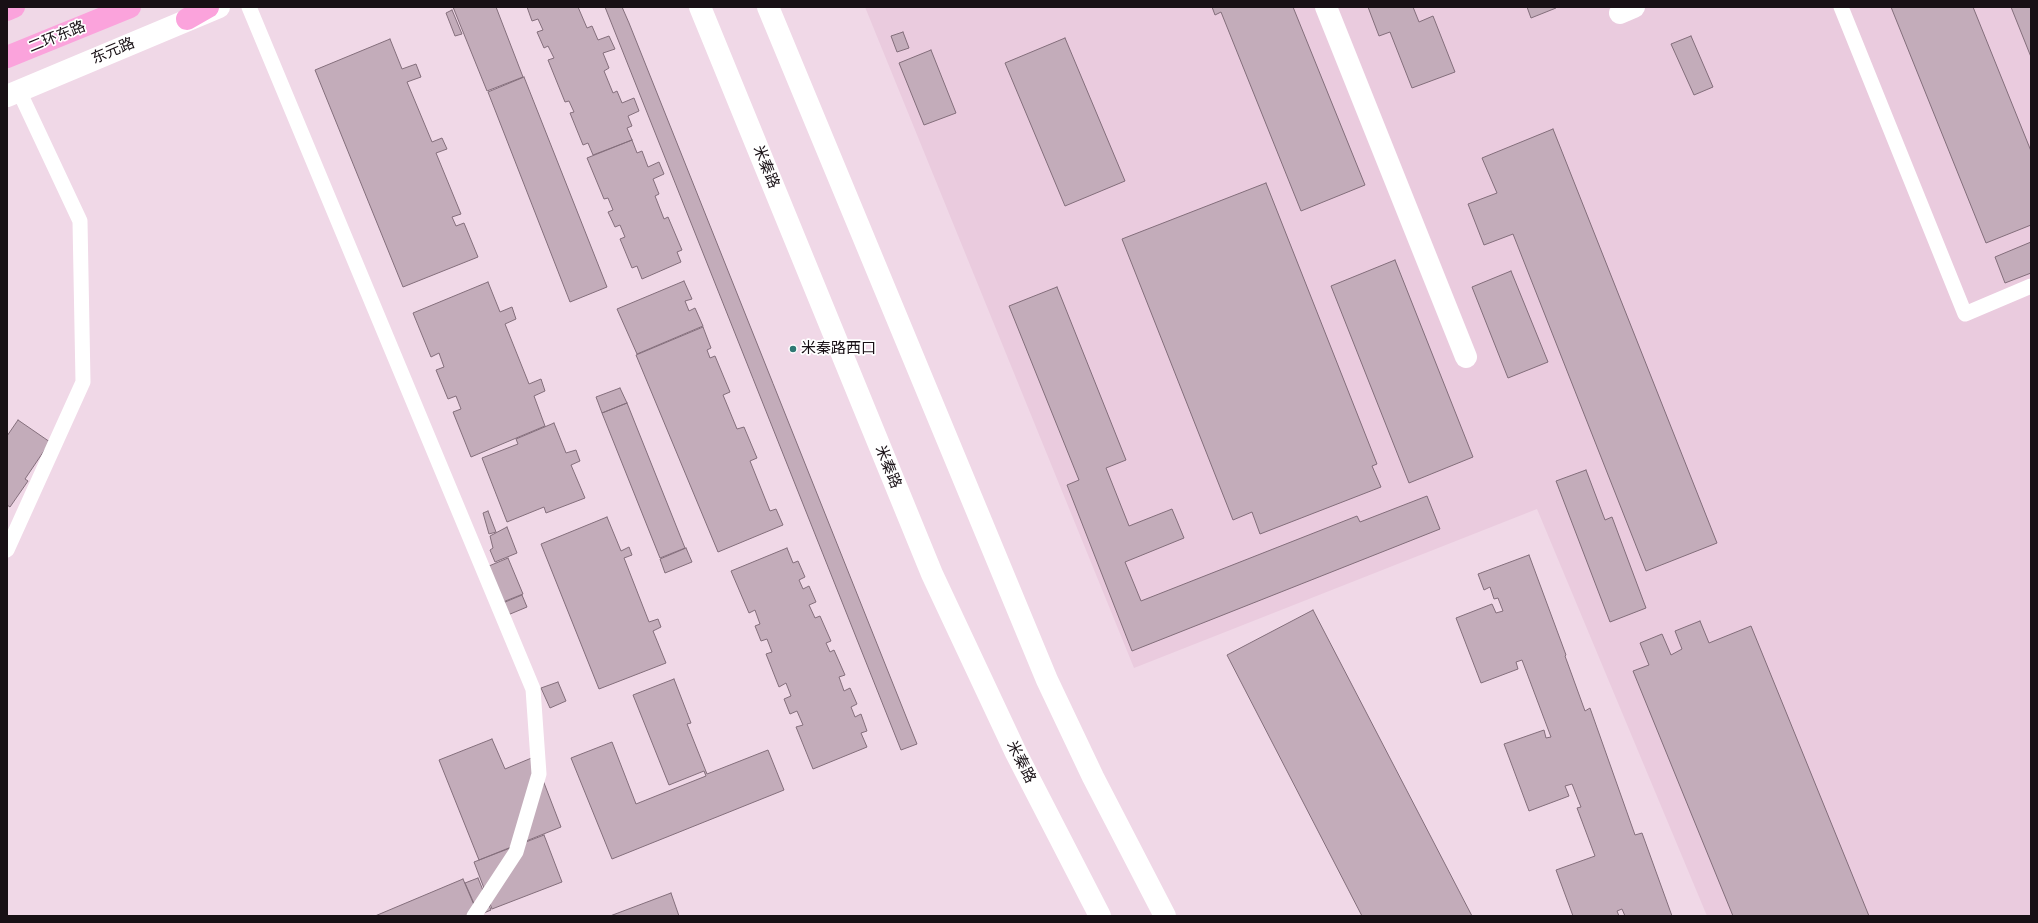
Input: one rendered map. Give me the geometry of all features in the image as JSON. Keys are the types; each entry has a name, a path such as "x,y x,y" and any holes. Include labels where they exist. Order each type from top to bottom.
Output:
{"highway":[{"path":"7,10 14,7"},
{"name":"二环东路","path":"7,57 130,7"},
{"path":"187,20 208,7"}],"street":[{"name":"东元路","path":"13,94 219,7"},
{"name":"米秦路","path":"700,7 932,574 1016,753 1100,916"},
{"path":"768,7 1047,680 1093,776 1165,916"},
{"path":"1326,7 1466,357"}],"lane":[{"path":"249,7 533,689 539,774 516,852 474,916"},
{"path":"1841,7 1965,314 2031,286"},
{"path":"7,550 83,382 80,221 13,94"}],"shaded area":[{"path":"865,7 2031,7 2031,916 1707,916 1537,509 1134,668"}],"building":[{"path":"453,7 496,7 523,77 487,91"},
{"path":"527,7 578,7 587,28 592,26 598,40 609,36 615,49 603,53 609,68 604,71 613,93 617,91 622,103 634,98 639,111 628,116 632,126 627,128 632,140 593,155 588,143 583,145 570,113 574,112 569,101 565,102 548,60 554,58 548,46 544,48 537,32 543,30 538,19 532,21"},
{"path":"605,7 622,7 629,23 917,744 901,750"},
{"path":"1212,7 1293,7 1365,185 1301,211 1221,12 1215,15"},
{"path":"1368,7 1413,7 1419,22 1433,16 1455,72 1412,88 1390,32 1379,36"},
{"path":"1527,7 1555,7 1556,8 1531,18"},
{"path":"1891,7 1973,7 2031,151 2031,225 1986,243"},
{"path":"2011,7 2031,7 2031,57"},
{"path":"452,10 462,34 455,36 446,13"},
{"path":"903,32 909,48 897,52 891,36"},
{"path":"1691,36 1713,87 1694,95 1671,44"},
{"path":"1065,38 1125,181 1065,206 1005,63"},
{"path":"390,39 402,69 416,64 421,77 407,82 432,142 442,138 447,149 436,153 461,214 452,217 456,226 464,223 478,257 403,287 315,70"},
{"path":"931,50 956,113 924,125 899,63"},
{"path":"524,77 607,287 570,302 488,92"},
{"path":"1553,129 1717,543 1646,571 1513,234 1484,245 1468,204 1497,193 1482,158"},
{"path":"632,140 637,153 642,151 648,167 659,162 664,174 653,179 659,194 655,196 664,219 668,217 682,250 677,252 681,262 642,279 637,266 632,268 620,239 625,237 620,225 615,227 608,212 613,210 608,198 604,199 587,158"},
{"path":"1266,183 1377,464 1372,466 1381,487 1260,534 1252,512 1233,520 1122,239"},
{"path":"2031,242 2031,273 2005,283 1995,257"},
{"path":"1395,260 1473,457 1409,483 1331,286"},
{"path":"1511,271 1548,362 1508,378 1472,287"},
{"path":"684,281 692,299 685,301 689,311 695,308 703,326 637,354 617,309"},
{"path":"488,282 500,312 512,307 516,319 505,324 529,384 541,379 545,391 534,396 545,426 471,457 453,412 461,409 456,396 448,399 436,370 444,367 439,353 431,357 413,313"},
{"path":"1057,287 1126,460 1106,468 1129,526 1172,509 1184,538 1125,562 1141,601 1357,516 1360,522 1427,496 1440,529 1132,651 1067,485 1079,480 1009,306"},
{"path":"703,327 711,348 707,350 710,358 715,356 730,392 723,395 737,429 744,427 757,458 750,461 770,511 776,509 783,525 718,552 636,355"},
{"path":"620,388 627,403 602,413 596,397"},
{"path":"627,403 685,548 660,558 602,413"},
{"path":"18,420 50,442 25,479 28,481 10,507 7,505 7,436"},
{"path":"554,423 566,453 576,450 580,461 571,465 585,498 546,513 544,507 507,522 482,458 518,444 516,439"},
{"path":"1586,470 1605,520 1612,517 1646,608 1610,622 1556,481"},
{"path":"488,511 496,532 489,534 483,513"},
{"path":"607,517 621,551 629,547 632,555 624,558 649,622 658,619 661,627 653,631 666,663 599,689 541,544"},
{"path":"507,527 517,553 495,562 490,550 493,548 490,536"},
{"path":"686,548 692,562 665,573 660,559"},
{"path":"787,548 793,563 798,561 805,577 799,580 803,589 809,586 816,602 809,605 815,618 820,616 831,641 826,643 830,652 834,650 845,675 839,677 844,691 850,688 857,704 851,707 855,717 861,714 867,731 861,733 867,747 813,769 796,727 803,725 797,711 790,714 784,699 791,696 786,683 779,687 766,654 772,652 767,639 761,641 755,626 760,624 755,610 749,613 731,571"},
{"path":"1529,555 1585,711 1590,708 1635,835 1642,833 1672,916 1625,916 1622,909 1617,911 1619,916 1573,916 1556,870 1595,856 1577,808 1581,807 1572,784 1565,786 1569,796 1529,811 1504,744 1544,730 1546,738 1551,737 1522,660 1516,662 1518,669 1481,683 1456,618 1492,604 1496,613 1503,611 1498,598 1494,599 1490,587 1484,590 1478,574"},
{"path":"508,558 523,594 498,604 489,566"},
{"path":"522,595 527,607 503,617 498,605"},
{"path":"1313,610 1472,916 1362,916 1227,655"},
{"path":"1700,621 1709,643 1751,626 1869,916 1733,916 1633,671 1649,665 1640,643 1662,634 1671,655 1682,649 1675,631"},
{"path":"674,679 691,723 687,724 707,774 768,750 784,790 612,859 571,758 612,742 636,804 706,776 704,771 669,785 633,695"},
{"path":"558,682 566,701 550,708 541,688"},
{"path":"492,739 505,769 534,757 561,827 479,860 439,760"},
{"path":"544,835 562,882 492,909 474,862"},
{"path":"478,878 491,910 479,915 465,883"},
{"path":"463,879 477,912 468,916 375,916"},
{"path":"671,893 679,916 610,916"}],"place":[{"name":"米秦路西口","path":"793,349"}]}
